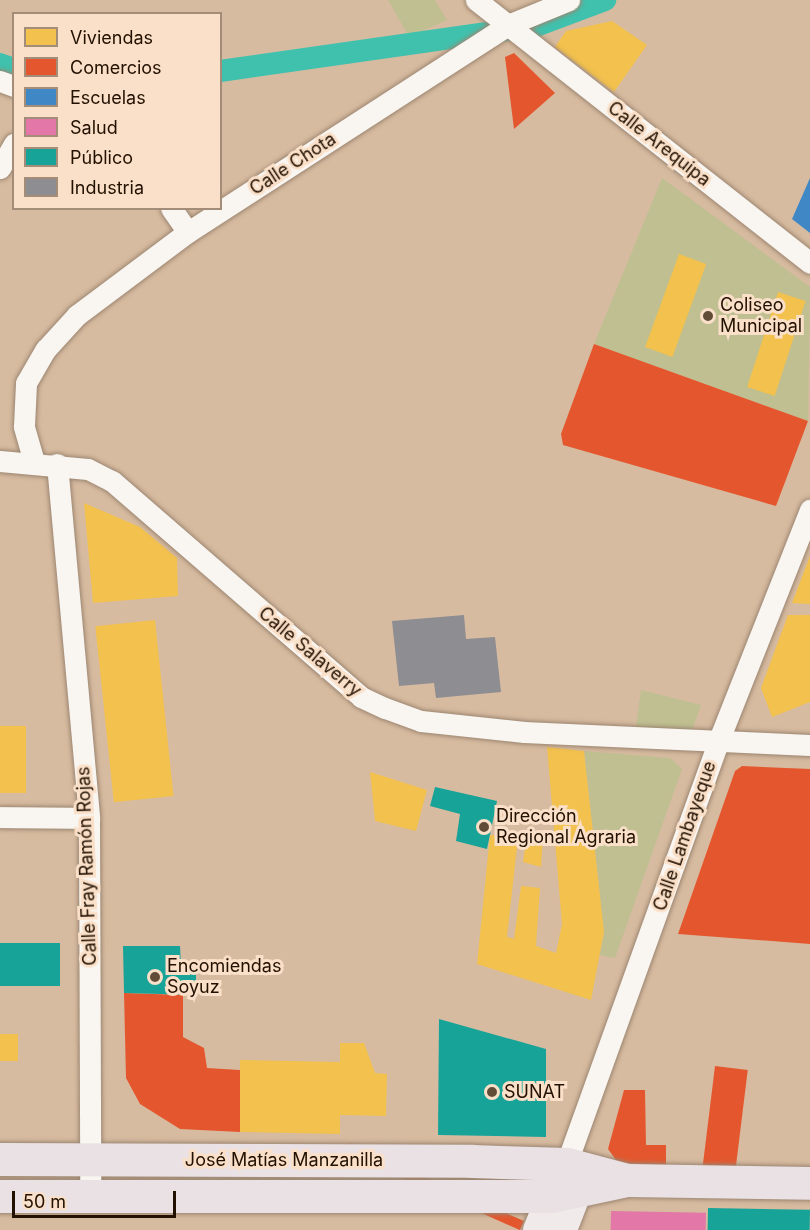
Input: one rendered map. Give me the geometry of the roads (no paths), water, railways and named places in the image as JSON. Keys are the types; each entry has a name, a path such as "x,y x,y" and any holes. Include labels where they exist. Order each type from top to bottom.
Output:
{"main road":[{"name":"José Matías Manzanilla","path":"0,1159 90,1160 565,1184"},
{"path":"565,1184 627,1180 810,1183"},
{"name":"José Matías Manzanilla","path":"0,1196 90,1197 565,1184"}],"street":[{"name":"Calle Arequipa","path":"476,0 810,263"},
{"path":"504,0 508,25"},
{"name":"Calle Chota","path":"34,462 22,400 46,349 116,283 188,232 508,25 569,0"},
{"path":"0,168 12,147"},
{"path":"172,210 188,232"},
{"name":"Calle Salaverry","path":"0,461 57,464 88,469 112,481 361,697 422,721 524,732 810,745"},
{"name":"Calle Fray Ramón Rojas","path":"57,464 89,818 90,1197"},
{"name":"Calle Lambayeque","path":"565,1184 718,742 810,510"},
{"path":"0,817 89,818"},
{"path":"537,1230 565,1184"},
{"path":"563,1230 565,1184"}],"waterway":[{"path":"222,71 536,26 605,0"},
{"path":"0,64 12,68"}],"place":[{"name":"Coliseo Municipal","path":"708,316"},
{"name":"Dirección Regional Agraria","path":"484,827"},
{"name":"Encomiendas Soyuz","path":"155,977"},
{"name":"SUNAT","path":"492,1092"}]}
